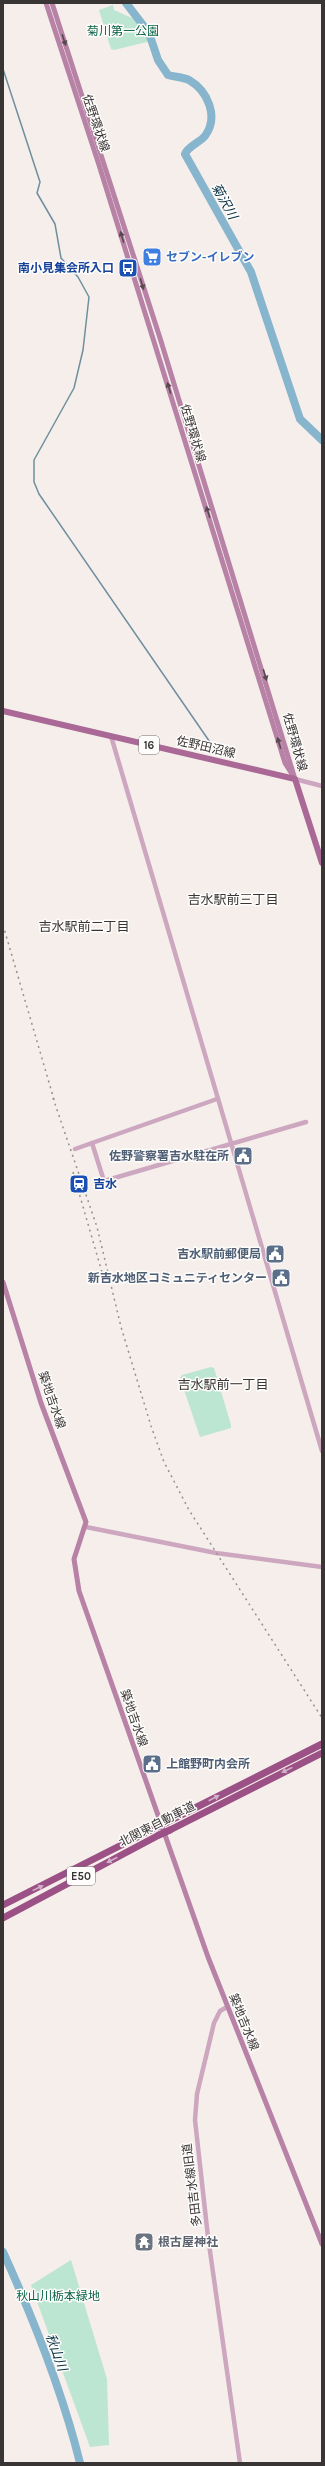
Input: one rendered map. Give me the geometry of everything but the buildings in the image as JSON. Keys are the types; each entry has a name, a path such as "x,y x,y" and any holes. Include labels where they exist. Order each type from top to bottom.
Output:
{"highway":[{"name":"北関東自動車道","path":"3,1905 322,1744"},
{"name":"北関東自動車道","path":"3,1918 159,1835 322,1753"}],"main road":[{"name":"佐野環状線","path":"46,3 99,165 285,763 295,779"},
{"name":"佐野環状線","path":"52,3 160,338 292,762 295,779"},
{"name":"佐野田沼線","path":"3,711 295,779"},
{"path":"295,779 322,863"},
{"name":"築地吉水線","path":"3,1282 41,1403 85,1519 86,1527 74,1559 77,1584 208,1957 322,2244"}],"street":[{"path":"111,736 322,1451"},
{"path":"295,779 322,786"},
{"path":"75,1148 217,1099"},
{"path":"92,1143 104,1181 306,1122"},
{"path":"86,1527 216,1553 322,1567"},
{"name":"多田吉水線旧道","path":"227,2007 220,2011 214,2023 197,2094 195,2120 208,2236 240,2463"}],"green space":[{"name":"菊川第一公園","path":"113,5 114,10 141,22 151,41 114,50 111,49 99,10"},
{"path":"211,1367 214,1368 231,1428 200,1437 180,1378 182,1375"},
{"name":"秋山川栃本緑地","path":"71,2260 107,2379 109,2445 90,2447 31,2285"}],"waterway":[{"name":"菊沢川","path":"126,3 149,33 158,60 168,75 189,80 196,85 206,98 211,113 209,129 205,136 186,151 185,154 251,272 300,419 322,440"},
{"path":"3,69 40,182 37,193 55,224 61,258 78,277 89,297 83,350 74,388 34,460 34,482 39,494 214,748"},
{"name":"秋山川","path":"3,2252 26,2303 56,2382 80,2463"}],"railway":[{"path":"3,925 55,1103"},
{"path":"53,1098 97,1227 121,1327 151,1426 164,1462 189,1510 322,1718"},
{"path":"73,1172 103,1276"}],"place":[{"name":"セブン-イレブン","path":"152,257"},
{"name":"南小見集会所入口","path":"128,268"},
{"name":"佐野警察署吉水駐在所","path":"243,1156"},
{"name":"吉水","path":"79,1184"},
{"name":"吉水駅前郵便局","path":"275,1254"},
{"name":"新吉水地区コミュニティセンター","path":"281,1278"},
{"name":"上館野町内会所","path":"152,1764"},
{"name":"根古屋神社","path":"144,2242"}],"district":[{"name":"吉水駅前三丁目","path":"233,899"},
{"name":"吉水駅前二丁目","path":"84,926"},
{"name":"吉水駅前一丁目","path":"223,1384"}]}
